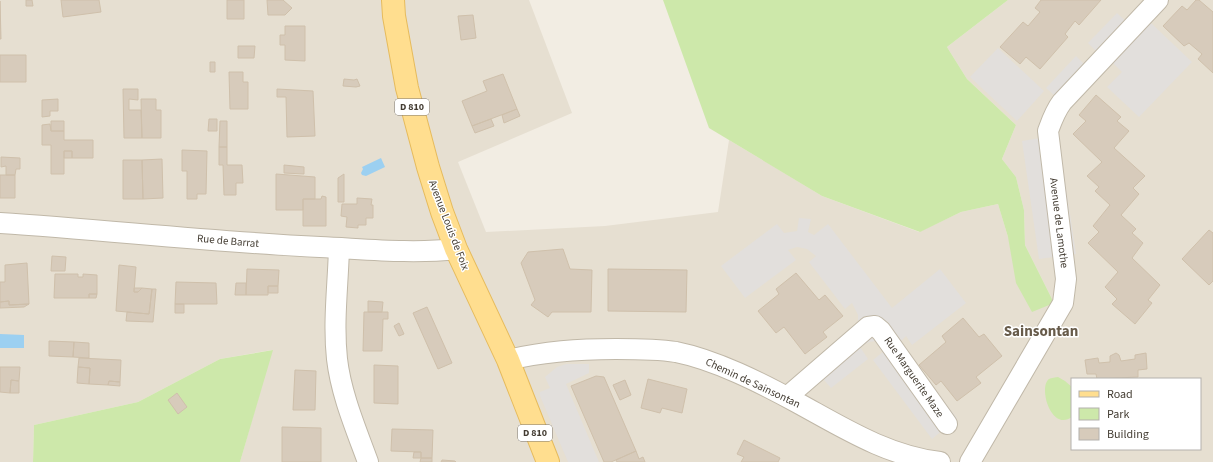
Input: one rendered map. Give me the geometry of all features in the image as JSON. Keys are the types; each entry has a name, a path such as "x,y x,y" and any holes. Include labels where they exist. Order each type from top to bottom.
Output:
{"main road":[{"name":"Avenue Louis de Foix","path":"393,0 394,16 407,88 428,167 456,249 508,360 548,462"}],"street":[{"name":"Avenue de Lamothe","path":"970,462 1063,303 1066,279 1048,131 1053,116 1056,109 1062,102 1158,0"},
{"name":"Rue de Barrat","path":"0,223 108,230 262,244 422,251 456,249"},
{"path":"339,248 336,323 337,360 353,423 368,462"},
{"name":"Rue Marguerite Maze","path":"787,397 868,327 875,326 881,331 947,424"},
{"name":"Chemin de Sainsontan","path":"508,360 533,354 578,349 639,349 676,352 708,361 732,371 787,397 842,427 892,451 924,460 940,462"}],"shaded area":[{"path":"0,0 529,0 572,113 458,162 486,232 605,226 718,212 729,140 822,196 919,232 961,212 998,204 1008,237 1054,303 1025,245 1024,210 1016,177 1002,159 1016,125 967,79 947,47 1008,0 1213,0 1213,462 240,462 272,350 220,359 138,402 34,425 33,462 0,462"},
{"path":"1117,13 1132,27 1103,58 1088,43"},
{"path":"1151,23 1192,62 1139,117 1107,87 1122,72 1113,63"},
{"path":"998,48 1044,91 1017,121 970,77"},
{"path":"1076,56 1091,71 1062,102 1046,88"},
{"path":"1058,135 1076,254 1039,259 1022,141"},
{"path":"799,218 811,219 808,232 814,235 828,224 892,308 940,269 966,303 912,345 906,336 900,342 902,348 957,418 932,439 873,360 884,351 876,341 869,342 860,347 868,359 831,388 811,365 858,325 858,315 852,303 845,309 809,262 816,256 807,249 797,247 788,250 796,260 745,298 721,266 777,224 784,233 797,231"},
{"path":"566,364 589,364 589,373 566,384 599,462 568,462 540,396 540,392 550,388 545,377 557,367"}],"green space":[{"path":"663,0 1008,0 947,47 967,79 1016,125 1002,159 1016,177 1024,210 1025,245 1054,303 1032,312 1016,283 1008,237 998,204 961,212 920,232 822,196 709,128"},
{"path":"273,350 240,462 33,462 34,425 138,402 220,359"},
{"path":"1058,377 1071,386 1071,417 1065,420 1058,419 1048,407 1045,390 1046,384 1049,379"}],"water":[{"path":"381,158 385,167 366,176 362,175 362,167"},
{"path":"0,334 24,335 24,348 0,348"}],"building":[{"path":"26,0 32,0 33,6 26,6"},
{"path":"61,0 99,0 101,12 63,17"},
{"path":"227,0 244,0 244,19 227,19"},
{"path":"267,0 283,0 292,8 285,15 268,15"},
{"path":"1041,0 1101,0 1079,25 1075,21 1065,34 1068,37 1040,69 1026,57 1020,64 1000,47 1023,22 1028,26 1040,12 1035,8"},
{"path":"1196,0 1199,0 1213,12 1213,73 1198,59 1202,54 1189,43 1184,46 1163,26 1182,6 1187,10"},
{"path":"0,1 1,39 0,39"},
{"path":"473,15 476,38 461,40 458,16"},
{"path":"285,26 305,26 305,61 285,60 285,45 280,45 280,35 285,35"},
{"path":"238,46 255,46 254,58 238,58"},
{"path":"0,55 26,55 26,82 0,82"},
{"path":"210,62 215,62 215,72 210,72"},
{"path":"229,72 243,72 243,82 248,82 248,109 230,109"},
{"path":"503,74 517,109 472,126 462,101 487,91 483,81"},
{"path":"344,79 357,79 360,86 343,86"},
{"path":"123,89 138,89 138,100 129,99 129,110 141,110 142,138 124,138"},
{"path":"277,89 313,91 315,136 287,137 286,97 277,97"},
{"path":"1096,95 1121,117 1117,121 1129,131 1114,148 1145,176 1133,188 1139,194 1121,215 1136,229 1132,233 1143,243 1132,258 1160,285 1148,300 1152,303 1135,324 1112,304 1117,299 1105,287 1118,272 1088,243 1099,232 1093,226 1110,205 1095,191 1099,187 1087,176 1102,162 1073,134 1086,121 1079,115"},
{"path":"58,99 58,111 50,111 50,116 42,117 42,100"},
{"path":"141,99 156,99 156,110 161,110 161,138 142,138"},
{"path":"517,109 520,116 504,123 502,115"},
{"path":"209,119 217,119 217,131 208,131"},
{"path":"491,119 494,126 475,133 472,126"},
{"path":"51,121 64,121 64,131 51,131"},
{"path":"220,121 227,121 227,147 219,147"},
{"path":"50,124 51,131 64,131 64,140 93,140 93,158 72,158 72,151 64,151 64,174 51,174 51,145 42,145 42,125"},
{"path":"219,147 227,147 227,165 242,165 243,183 236,183 236,195 224,195 223,165 219,165"},
{"path":"182,150 207,151 206,194 197,194 197,199 187,199 187,171 182,171"},
{"path":"64,151 72,151 72,158 64,158"},
{"path":"1,157 20,158 20,169 16,169 15,175 6,175 6,166 1,167"},
{"path":"162,159 163,198 143,199 142,160"},
{"path":"123,160 142,160 143,199 123,199"},
{"path":"284,165 304,167 304,174 284,173"},
{"path":"276,174 315,177 315,199 303,199 303,210 276,210"},
{"path":"344,174 344,202 338,202 338,178"},
{"path":"0,175 15,175 15,198 0,198"},
{"path":"322,196 326,197 326,226 303,226 303,199 321,199"},
{"path":"357,198 372,199 371,205 373,205 373,218 366,218 366,225 358,225 358,228 346,227 347,217 341,216 342,204 357,204"},
{"path":"1209,230 1213,233 1213,281 1209,285 1182,259"},
{"path":"563,249 570,269 592,270 591,312 552,312 548,317 531,305 535,300 521,263 528,252"},
{"path":"52,256 66,257 65,271 51,271"},
{"path":"27,263 29,304 9,305 9,301 0,302 0,282 5,282 5,265"},
{"path":"119,265 136,267 134,292 138,292 142,288 152,289 149,314 116,311"},
{"path":"247,269 279,270 278,286 268,286 268,295 246,295"},
{"path":"608,269 687,270 686,312 608,311"},
{"path":"796,273 819,300 825,295 843,316 823,332 827,337 805,354 784,327 776,333 758,311 779,294 776,289"},
{"path":"55,274 78,274 78,277 83,277 83,274 97,275 97,294 89,294 89,298 54,298"},
{"path":"176,282 216,283 217,304 175,304"},
{"path":"236,283 246,283 246,295 235,295"},
{"path":"268,286 278,286 278,293 268,293"},
{"path":"134,288 142,288 138,292 134,292"},
{"path":"152,289 156,289 153,322 126,321 127,312 149,314"},
{"path":"89,294 97,294 96,298 89,298"},
{"path":"9,301 9,305 29,304 24,307 0,308 0,302"},
{"path":"368,301 383,302 382,312 368,312"},
{"path":"175,304 184,304 184,313 175,313"},
{"path":"427,307 452,363 438,369 413,313"},
{"path":"364,312 388,312 388,319 383,319 382,351 363,351"},
{"path":"963,318 979,337 984,334 1002,356 976,377 981,383 957,401 941,381 936,385 919,365 946,342 942,336"},
{"path":"399,323 404,334 399,336 394,326"},
{"path":"49,341 74,342 73,357 49,356"},
{"path":"74,342 89,343 89,358 73,357"},
{"path":"1116,353 1119,355 1121,361 1135,359 1135,355 1146,353 1147,369 1138,370 1138,377 1097,378 1096,374 1087,374 1085,360 1098,358 1099,363 1110,362 1110,356"},
{"path":"79,358 121,360 120,382 109,381 108,385 89,384 90,368 78,367"},
{"path":"374,365 398,366 398,404 374,403"},
{"path":"0,367 20,367 19,381 11,380 10,393 0,392"},
{"path":"78,367 90,368 89,384 77,383"},
{"path":"295,370 316,371 315,410 293,410"},
{"path":"596,376 604,377 636,451 611,462 604,462 571,386"},
{"path":"648,379 687,389 682,413 662,408 660,413 641,408"},
{"path":"11,380 19,381 19,393 10,393"},
{"path":"625,380 631,395 620,400 613,385"},
{"path":"109,381 120,382 120,386 108,385"},
{"path":"177,393 187,407 178,414 168,400"},
{"path":"282,427 321,428 321,462 282,462"},
{"path":"392,429 433,430 432,458 421,458 421,452 391,451"},
{"path":"744,440 780,458 778,462 741,462 744,457 737,454"},
{"path":"636,451 639,459 643,457 645,462 617,462 616,460"},
{"path":"414,452 421,452 421,458 413,458"},
{"path":"421,458 432,458 432,462 420,462"},
{"path":"442,460 455,461 456,462 441,462"}],"district":[{"name":"Sainsontan","path":"1041,331"}]}
